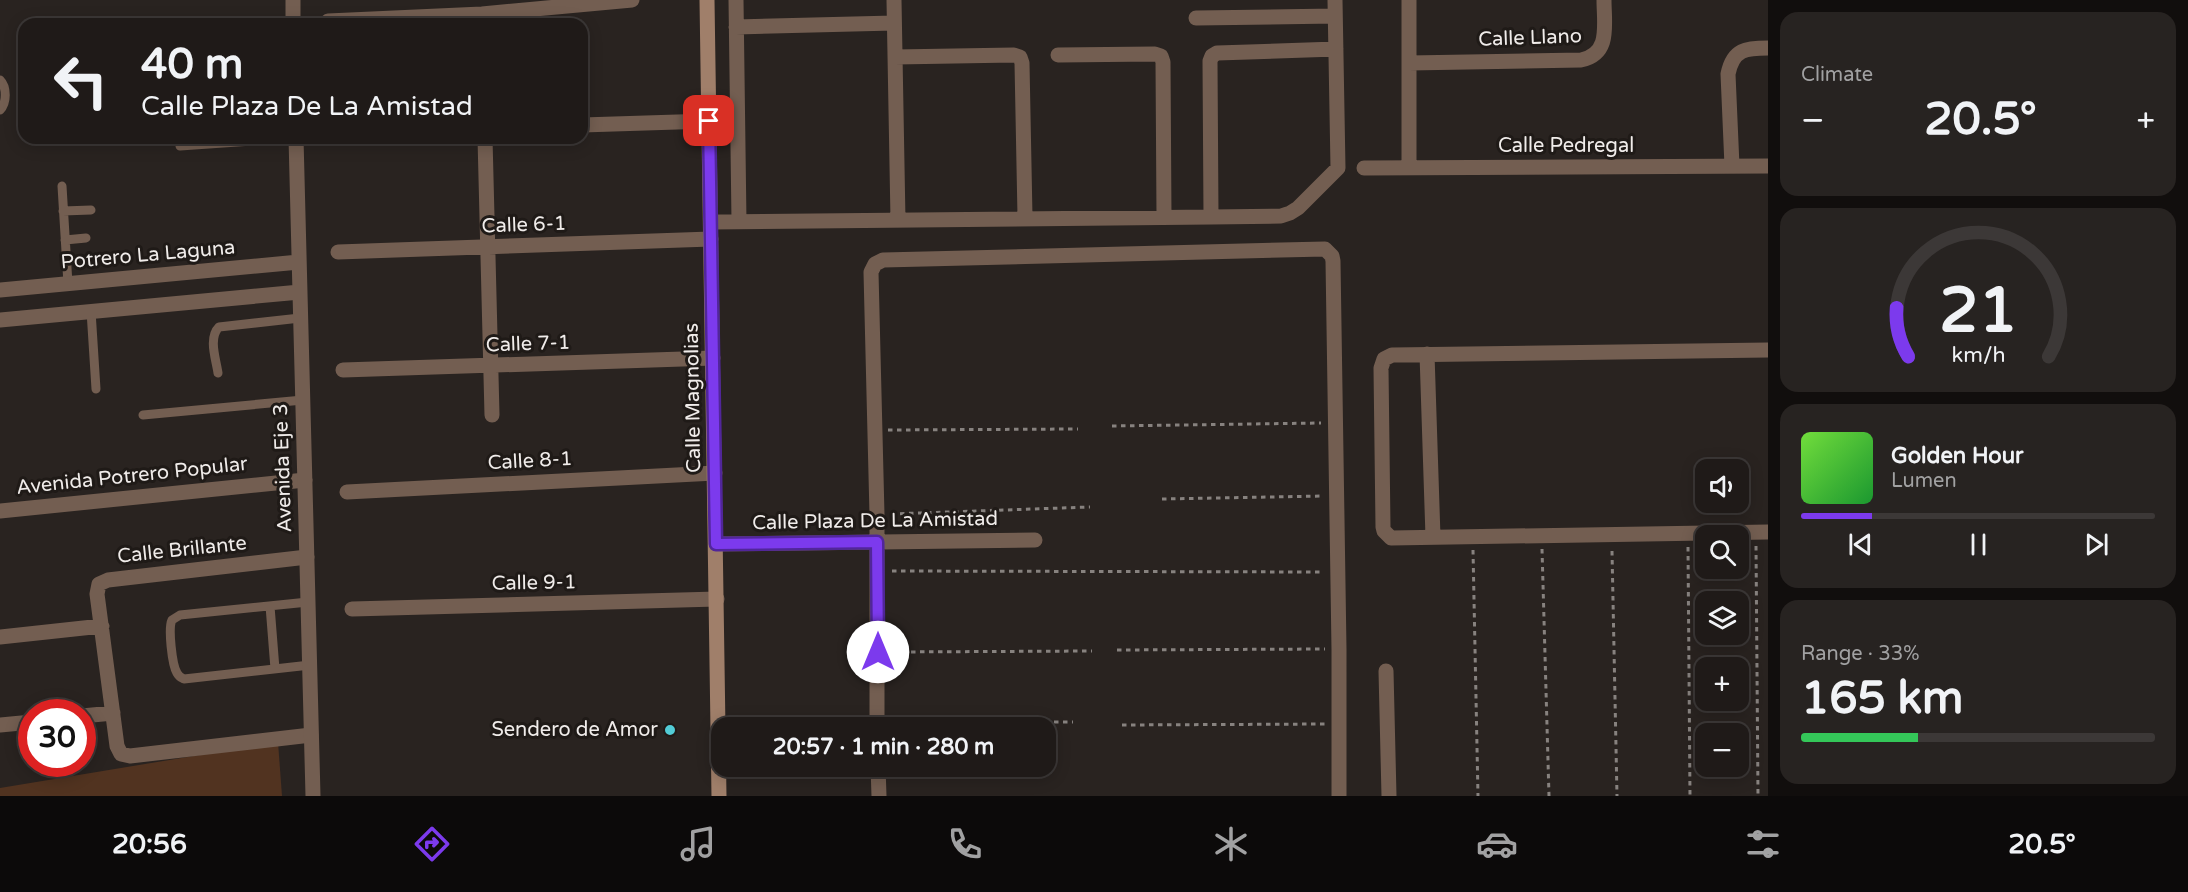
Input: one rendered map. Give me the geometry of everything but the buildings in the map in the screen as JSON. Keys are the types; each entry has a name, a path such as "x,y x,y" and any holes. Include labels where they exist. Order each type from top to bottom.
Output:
{"main road":[{"name":"Calle Magnolias","path":"707,0 719,796"}],"street":[{"path":"293,0 293,18"},
{"path":"386,18 482,13 632,0"},
{"path":"736,0 739,221"},
{"path":"894,0 898,220"},
{"path":"1408,167 1409,0"},
{"name":"Calle Llano","path":"1409,63 1590,59 1603,45 1604,0"},
{"path":"711,222 1281,216 1290,213 1298,208 1338,168 1335,8 1196,18"},
{"path":"736,27 894,23"},
{"path":"1732,166 1728,74 1730,64 1743,50 1768,48"},
{"path":"1211,217 1210,61 1212,56 1217,53 1336,50"},
{"path":"1058,55 1155,54 1161,56 1163,62 1164,217"},
{"path":"895,57 1014,55 1020,57 1022,63 1025,217"},
{"path":"588,125 709,121"},
{"name":"Avenida Eje 3","path":"296,144 313,796"},
{"path":"485,144 492,415"},
{"name":"Calle Pedregal","path":"1364,168 1768,166"},
{"name":"Calle 6-1","path":"338,252 711,239"},
{"path":"877,717 878,571 872,267 878,261 1320,249 1329,252 1333,261 1339,796"},
{"name":"Potrero La Laguna","path":"0,290 299,262"},
{"path":"0,320 300,292"},
{"path":"1762,532 1391,538 1383,527 1381,363 1392,355 1768,350"},
{"path":"1427,354 1433,537"},
{"name":"Calle 7-1","path":"343,370 713,358"},
{"name":"Calle 8-1","path":"346,492 715,472"},
{"name":"Avenida Potrero Popular","path":"0,511 305,480"},
{"name":"Calle Plaza De La Amistad","path":"716,544 1035,540"},
{"name":"Calle Brillante","path":"102,626 97,594 99,585 108,580 307,557"},
{"name":"Calle 9-1","path":"352,609 717,599"},
{"path":"0,637 102,626 117,746 122,754 130,756 311,735"},
{"path":"1386,671 1389,796"},
{"path":"96,715 113,713"},
{"path":"0,726 18,724"},
{"path":"878,777 879,796"}],"lane":[{"path":"0,80 4,86 4,103 0,110"},
{"path":"180,146 209,144"},
{"path":"62,186 68,284"},
{"path":"63,212 91,210"},
{"path":"65,240 86,238"},
{"path":"92,311 96,389"},
{"path":"218,373 213,340 219,327 300,318"},
{"path":"143,415 303,400"},
{"path":"308,602 180,615 172,620 170,629 175,669 184,679 310,665"},
{"path":"270,606 274,669"}],"path":[{"path":"1112,426 1335,423"},
{"path":"876,430 1078,429"},
{"path":"1162,500 1336,496"},
{"path":"877,514 1090,507"},
{"path":"1758,796 1762,532"},
{"path":"1688,533 1690,796"},
{"path":"1611,534 1617,796"},
{"path":"1542,535 1549,796"},
{"path":"1473,536 1478,796"},
{"path":"878,571 1338,572"},
{"path":"1117,650 1339,649"},
{"path":"878,652 1092,651"},
{"path":"1056,722 1073,722"},
{"path":"1122,725 1339,723"}],"shaded area":[{"path":"278,742 282,796 0,796 0,788 66,777 96,777 96,772"}],"place":[{"name":"Sendero de Amor","path":"670,730"}],"route":[{"path":"709,121 716,544 877,542 878,652"}]}
